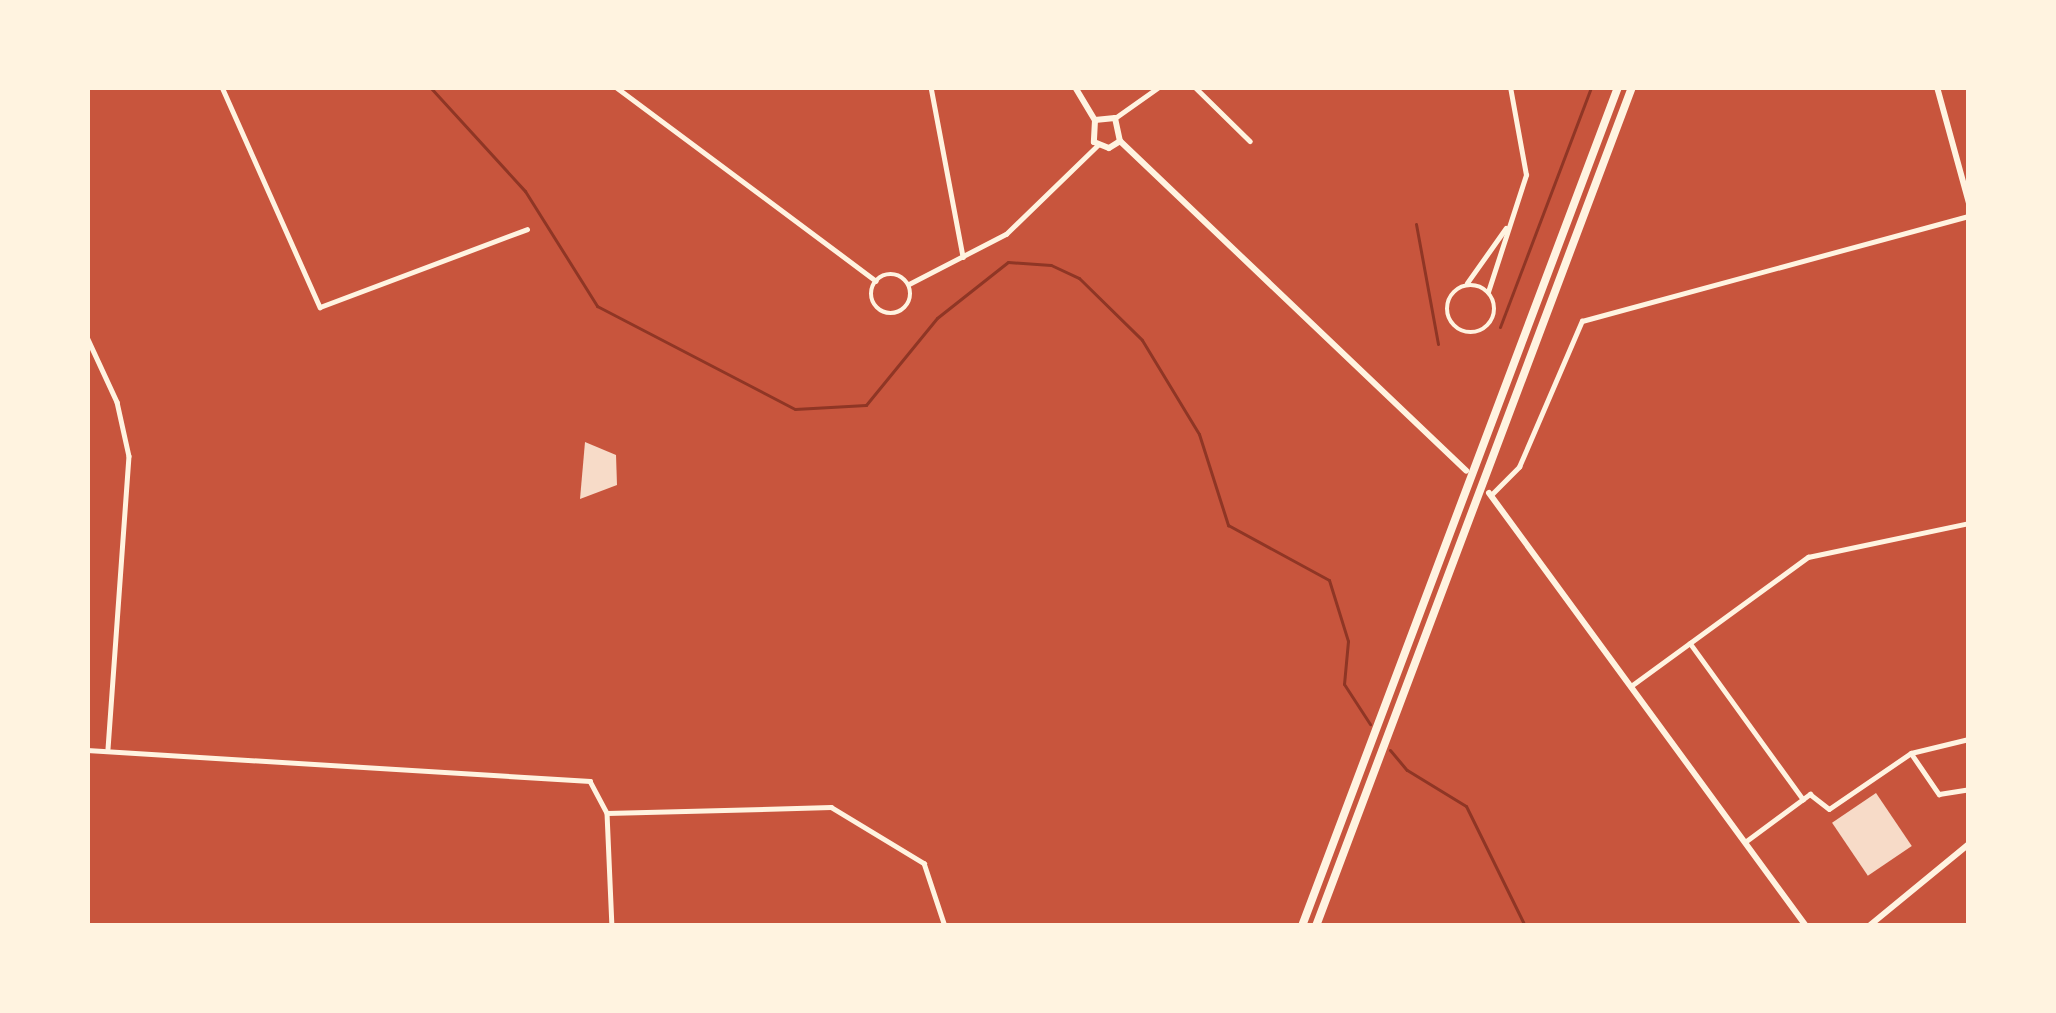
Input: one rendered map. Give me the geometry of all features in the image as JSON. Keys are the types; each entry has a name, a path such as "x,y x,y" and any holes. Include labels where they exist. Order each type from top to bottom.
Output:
{"highway":[{"path":"1302,926 1618,87"},
{"path":"1316,926 1632,87"}],"street":[{"path":"222,87 320,307 527,229"},
{"path":"616,87 877,280"},
{"path":"931,87 963,257"},
{"path":"1075,87 1095,120"},
{"path":"1095,120 1115,118 1159,87"},
{"path":"1195,87 1250,141"},
{"path":"1510,87 1526,170 1488,292 1492,321 1465,333 1446,310 1511,218"},
{"path":"1937,87 1969,203"},
{"path":"1115,118 1120,141 1466,470"},
{"path":"1095,120 1090,134 1097,146"},
{"path":"909,284 1017,225 1097,146 1120,141"},
{"path":"1806,926 1490,494 1519,467 1582,321 1969,216"},
{"path":"877,280 894,274 909,284"},
{"path":"877,280 873,303 890,314 910,304 909,284"},
{"path":"1465,285 1488,292"},
{"path":"87,337 117,402 129,456 108,750"},
{"path":"1631,686 1808,557 1969,523"},
{"path":"1690,642 1803,799"},
{"path":"1745,842 1810,794 1829,809 1911,753 1969,739"},
{"path":"87,750 569,777 593,783 607,813 611,926"},
{"path":"1911,753 1939,794 1969,789"},
{"path":"607,813 831,807 924,863 945,926"},
{"path":"1869,926 1969,844"}],"building":[{"path":"585,442 616,455 617,485 580,499"},
{"path":"1876,793 1912,846 1868,876 1832,823"}],"waterway":[{"path":"430,87 525,191 597,306 795,409 866,405 937,318 1008,262 1051,265 1079,278 1142,340 1199,434 1228,525 1329,580 1348,641 1344,684 1370,724"},
{"path":"1500,327 1591,87"},
{"path":"1416,224 1438,344"},
{"path":"1390,750 1407,770 1466,806 1525,926"}]}
